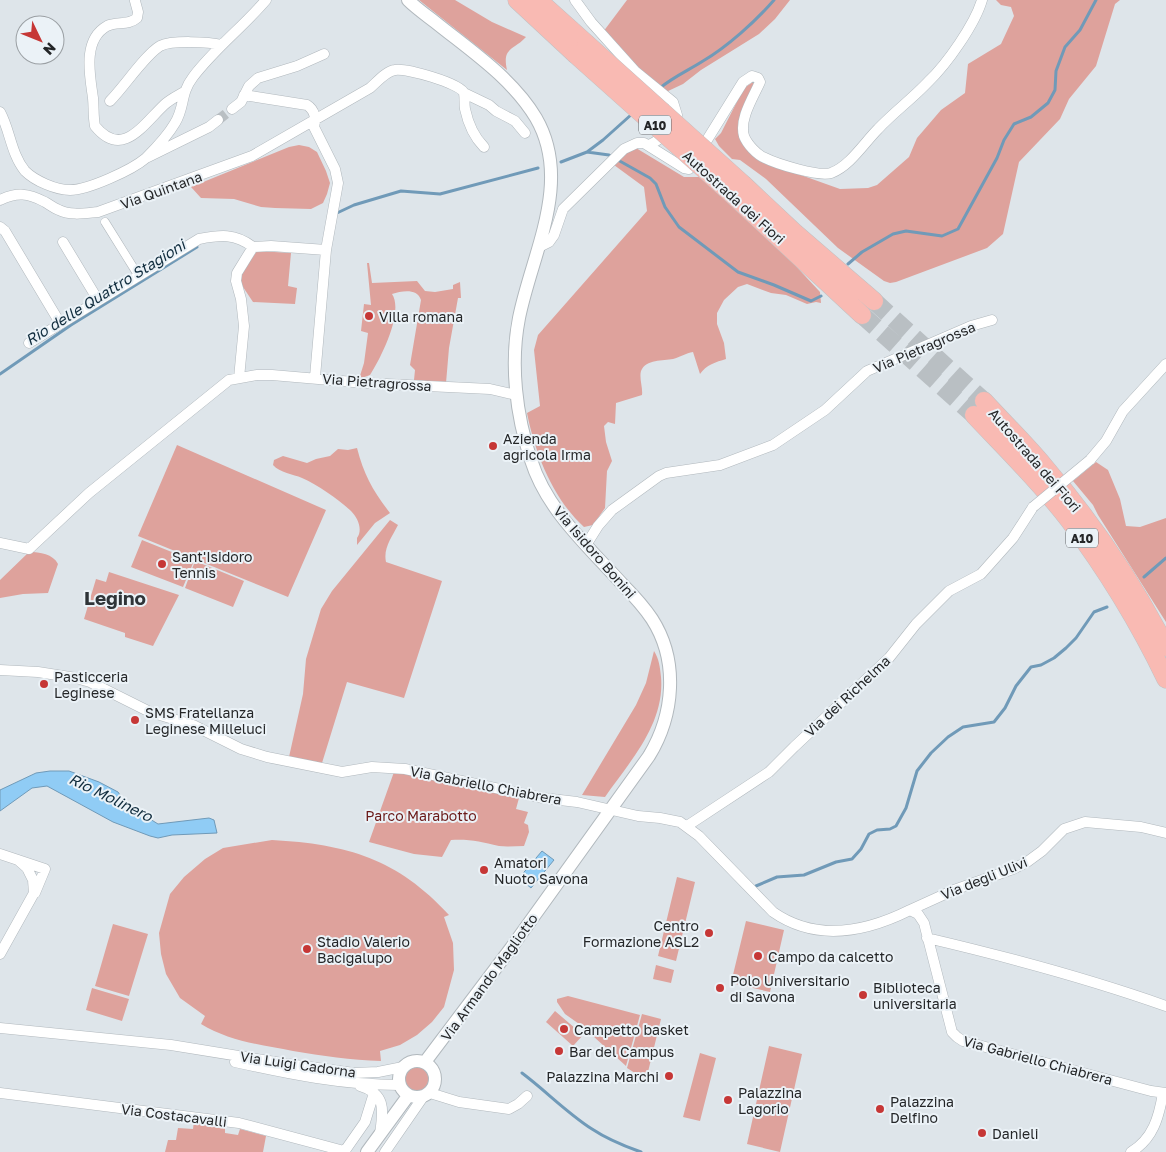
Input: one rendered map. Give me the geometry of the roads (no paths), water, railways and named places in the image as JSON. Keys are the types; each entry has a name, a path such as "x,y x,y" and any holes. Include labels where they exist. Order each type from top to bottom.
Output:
{"highway":[{"name":"Autostrada dei Fiori","path":"517,0 581,49 739,191 862,315"},
{"name":"Autostrada dei Fiori","path":"538,0 581,49"},
{"name":"Autostrada dei Fiori","path":"739,191 794,232 874,301"},
{"name":"Autostrada dei Fiori","path":"1166,647 1128,581 1088,522 1044,466 979,408 1068,519 1134,618 1166,679"}],"street":[{"path":"145,158 175,123 182,106 184,92 194,76 266,0"},
{"name":"Via Isidoro Bonini","path":"408,0 507,81 535,117 544,134 551,167 551,197 519,318 516,351 516,395 523,438 532,464 550,501 570,528 652,618 659,631 666,654 670,680 669,707 658,741 552,892"},
{"path":"576,0 590,22 635,71 673,102 677,115 672,126 659,141 649,145"},
{"path":"538,247 549,242 554,235 563,209 624,149 637,143 649,145 689,170 743,82 752,76 758,78 760,82 744,120 744,136 752,148 764,158 817,175 830,173 844,165 879,127 929,82 978,13 982,0"},
{"path":"135,1 138,12 136,18 131,22 106,27 92,46 89,61 95,126 108,138 115,141 123,140 134,134 166,103 184,92"},
{"path":"110,101 159,47 207,42 222,45"},
{"path":"232,109 241,102 249,86 258,78 271,72 288,69 324,54"},
{"name":"Via Quintana","path":"0,200 13,194 28,195 44,201 59,211 81,214 98,212 252,156 370,88 383,76 395,70 411,71 450,83 464,93 489,105 515,121 525,133"},
{"path":"464,93 465,108 471,126 476,138 484,147"},
{"path":"244,95 307,105 313,112 314,127 335,169 338,183 326,250 315,378"},
{"path":"0,112 18,160 26,172 52,186 69,190 80,189 118,175 145,158 209,127 218,120"},
{"path":"105,222 138,275"},
{"path":"0,227 5,231 60,323"},
{"path":"29,343 199,239 219,235 233,236 253,247 271,246 326,250"},
{"path":"64,242 98,300"},
{"path":"239,378 244,326 241,299 236,280 237,272 253,247"},
{"name":"Via Pietragrossa","path":"586,545 598,526 612,510 659,476 666,473 720,465 773,445 824,410 867,371 971,326 992,320"},
{"name":"Via dei Richelma","path":"686,826 768,772 889,658 916,624 949,590 981,574 1013,538 1033,507 1090,460 1106,441 1123,411 1166,364"},
{"name":"Via Pietragrossa","path":"0,543 29,549 89,493 229,380 264,375 365,383 490,389 516,395"},
{"name":"Via Gabriello Chiabrera","path":"0,670 38,672 76,678 107,689 116,696 150,712 193,725 241,749 266,757 342,772 372,767 405,769 543,798 561,799 638,816 680,822 699,836 773,912 795,925 805,928 842,931 888,921 910,910 918,914 924,923 952,1032 957,1038 1150,1091 1164,1093"},
{"name":"Via degli Ulivi","path":"910,910 954,890 1013,869 1027,862 1042,851 1064,829 1084,822 1141,828 1166,833"},
{"path":"0,854 45,869 34,893 0,954"},
{"path":"18,860 27,868 33,880 34,893"},
{"name":"Via Armando Magliotto","path":"425,1062 552,892"},
{"path":"927,938 1032,964 1106,985 1166,1006"},
{"name":"Via Luigi Cadorna","path":"0,1028 170,1045 354,1074 403,1067"},
{"name":"Via Luigi Cadorna","path":"194,1049 221,1059 302,1077 399,1085"},
{"path":"385,1152 426,1095 434,1087 436,1080 431,1067 425,1062 411,1062 403,1067 400,1072 399,1085 408,1096 413,1098 426,1095 509,1109 527,1096"},
{"name":"Via Luigi Cadorna","path":"335,1080 363,1087 374,1093"},
{"name":"Via Costacavalli","path":"0,1093 238,1123 344,1152"},
{"path":"344,1152 364,1122 374,1093 382,1102 383,1111 380,1134"},
{"path":"1131,1152 1148,1138 1153,1130 1164,1093"},
{"path":"367,1152 408,1096"}],"water":[{"path":"69,771 99,782 118,792 126,804 158,824 209,818 214,820 217,833 172,835 158,838 150,836 113,822 47,786 32,788 0,811 0,790 36,773"},
{"path":"542,851 554,860 531,888 519,878"}],"waterway":[{"name":"Rio delle Quattro Stagioni","path":"660,88 722,49 750,25 774,0"},
{"path":"848,264 862,252 893,234 906,231 942,236 958,229 1014,124 1031,117 1048,103 1055,90 1056,71 1065,47 1080,30 1096,0"},
{"name":"Rio delle Quattro Stagioni","path":"561,162 587,152 632,114"},
{"path":"587,152 609,155 650,178 656,184 665,207 679,227 738,272 811,301 821,296"},
{"name":"Rio delle Quattro Stagioni","path":"337,213 354,205 401,191 440,194 538,168"},
{"name":"Rio delle Quattro Stagioni","path":"0,374 71,325 197,247"},
{"path":"1144,577 1166,558"},
{"path":"756,886 777,877 804,875 836,862 852,859 861,849 869,834 877,830 890,829 896,826 906,808 917,771 931,753 948,737 963,727 994,722 1005,708 1016,686 1031,667 1041,665 1054,658 1076,638 1094,612 1107,607"},
{"name":"Rio Molinero","path":"522,1073 592,1129 616,1142 641,1152"}],"tunnel":[{"path":"218,120 232,109"},
{"path":"874,301 984,401"},
{"path":"862,315 974,415"}],"place":[{"name":"Villa romana","path":"369,316"},
{"name":"Azienda agricola Irma","path":"493,446"},
{"name":"Sant'Isidoro Tennis","path":"162,564"},
{"name":"Pasticceria Leginese","path":"44,684"},
{"name":"SMS Fratellanza Leginese Milleluci","path":"135,720"},
{"name":"Amatori Nuoto Savona","path":"484,870"},
{"name":"Centro Formazione ASL2","path":"709,933"},
{"name":"Stadio Valerio Bacigalupo","path":"307,949"},
{"name":"Campo da calcetto","path":"758,956"},
{"name":"Polo Universitario di Savona","path":"720,988"},
{"name":"Biblioteca universitaria","path":"863,995"},
{"name":"Campetto basket","path":"564,1029"},
{"name":"Bar del Campus","path":"559,1051"},
{"name":"Palazzina Marchi","path":"669,1076"},
{"name":"Palazzina Lagorio","path":"728,1100"},
{"name":"Palazzina Delfino","path":"880,1109"},
{"name":"Danieli","path":"982,1133"}],"district":[{"name":"Legino","path":"115,597"}],"park label":[{"name":"Parco Marabotto","path":"421,815"}]}
